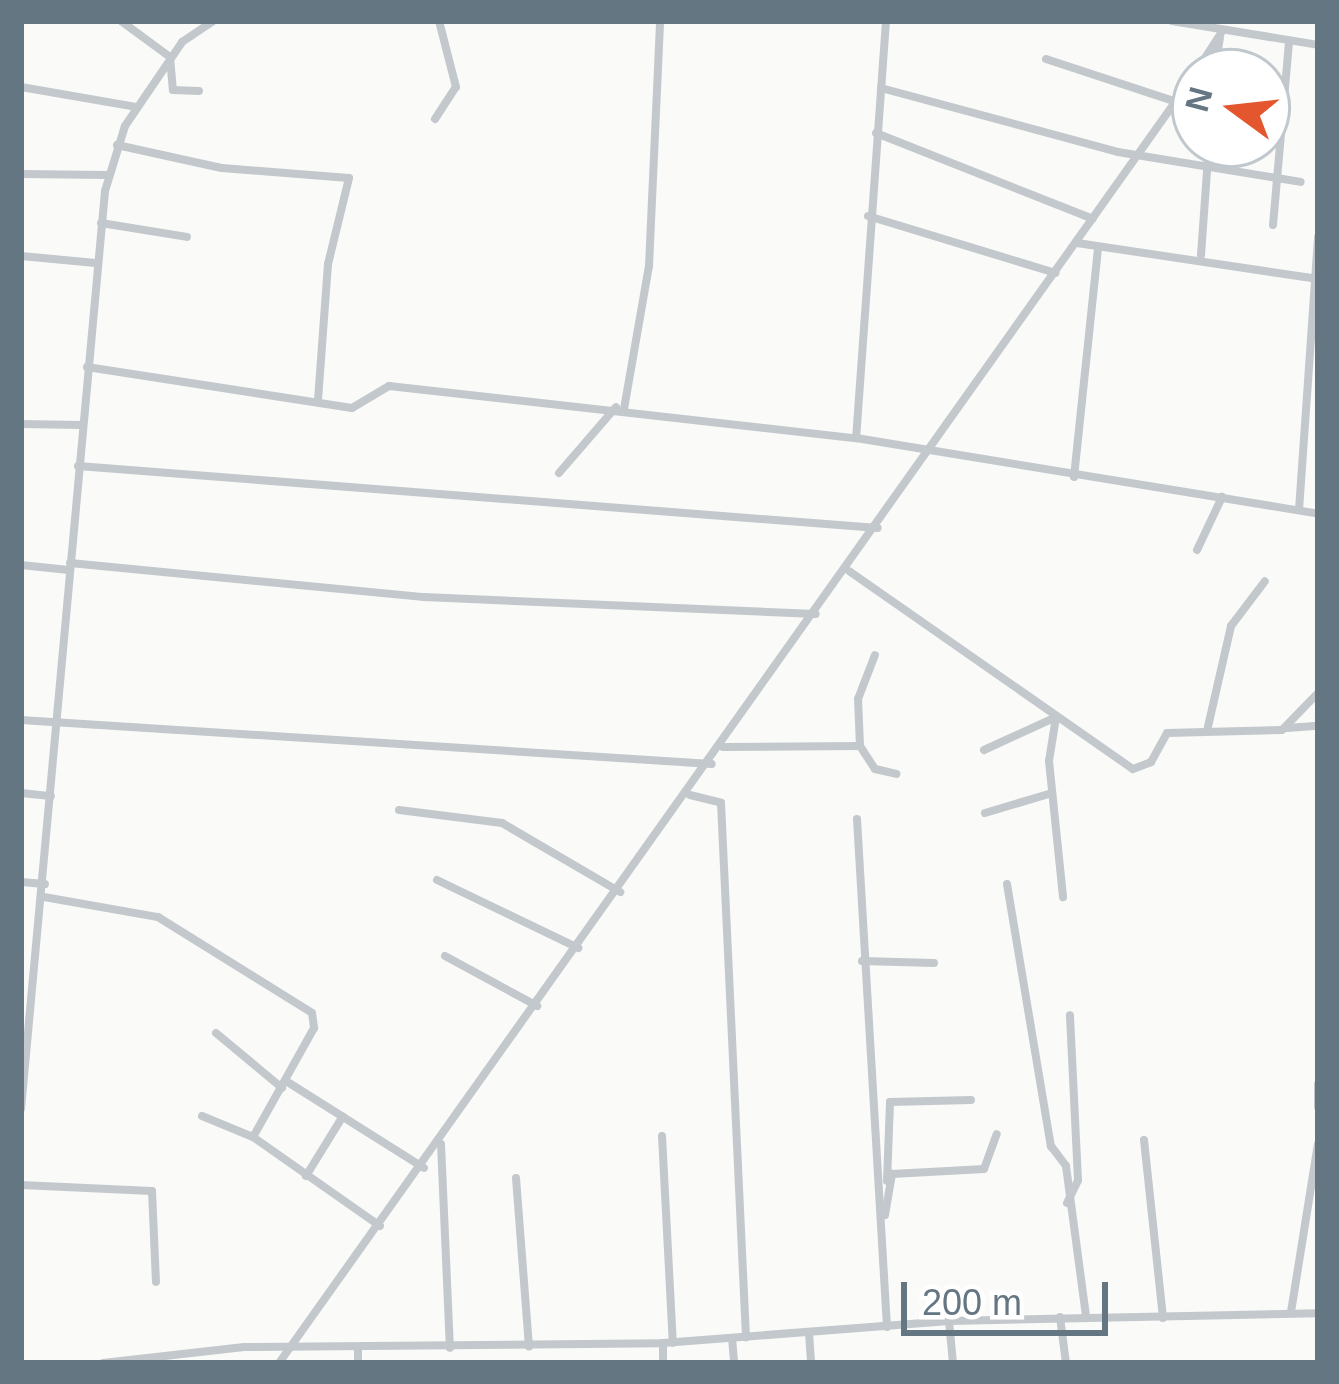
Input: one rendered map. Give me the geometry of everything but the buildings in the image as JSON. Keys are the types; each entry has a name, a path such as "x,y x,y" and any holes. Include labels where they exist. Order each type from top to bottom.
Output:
{"street":[{"path":"121,21 170,57 173,90 200,92"},
{"path":"21,1109 24,1041 44,897 96,263 108,175 137,107 170,57 213,21"},
{"path":"435,119 456,88 439,21"},
{"path":"559,473 620,408 651,250 659,21"},
{"path":"856,439 868,216 886,21"},
{"path":"1172,21 1318,45"},
{"path":"1218,48 1221,32"},
{"path":"1211,48 1221,32"},
{"path":"1273,225 1289,41"},
{"path":"1046,59 1171,100"},
{"path":"21,87 137,107"},
{"path":"881,88 1171,160"},
{"path":"279,1363 690,795 1171,110"},
{"path":"876,133 1093,219"},
{"path":"117,146 222,168 349,178 328,264 318,400"},
{"path":"1201,255 1208,168"},
{"path":"1220,168 1300,182"},
{"path":"21,173 108,175"},
{"path":"868,216 1056,273"},
{"path":"101,223 187,237"},
{"path":"1299,510 1318,237"},
{"path":"1077,243 1201,255 1316,278"},
{"path":"1075,477 1098,247"},
{"path":"21,256 96,263"},
{"path":"87,367 360,406 389,386 620,408 856,439 1318,514"},
{"path":"21,424 82,425"},
{"path":"78,466 879,528"},
{"path":"1197,550 1222,497"},
{"path":"21,566 424,597 816,614"},
{"path":"849,571 1133,769 1151,762 1168,734 1318,726"},
{"path":"1207,731 1231,626 1265,581"},
{"path":"875,655 859,699 860,746 875,769 896,774"},
{"path":"1285,728 1318,693"},
{"path":"984,750 1056,717"},
{"path":"1056,717 1052,793 1063,898"},
{"path":"21,720 58,726 712,764"},
{"path":"723,748 860,746"},
{"path":"21,793 51,796"},
{"path":"985,814 1052,793"},
{"path":"690,795 721,803 746,1337"},
{"path":"399,810 502,823 620,892"},
{"path":"857,819 870,1166 884,1222"},
{"path":"437,880 578,948"},
{"path":"21,882 45,884"},
{"path":"1007,884 1086,1316"},
{"path":"44,897 158,917 303,1004 316,1023 253,1137"},
{"path":"445,956 537,1006"},
{"path":"862,962 934,963"},
{"path":"21,968 34,970"},
{"path":"1066,1204 1078,1180 1070,1015"},
{"path":"216,1033 284,1084 424,1168"},
{"path":"1318,1084 1318,1107"},
{"path":"887,1327 884,1222 890,1102 970,1100"},
{"path":"202,1115 253,1137 380,1226"},
{"path":"306,1176 344,1116"},
{"path":"887,1182 984,1169 997,1134"},
{"path":"662,1136 668,1343 663,1363"},
{"path":"1144,1140 1163,1318"},
{"path":"441,1144 450,1348"},
{"path":"1291,1312 1318,1144"},
{"path":"516,1178 529,1346"},
{"path":"21,1185 152,1191 156,1282"},
{"path":"103,1363 287,1350 668,1343 949,1321 1318,1313"},
{"path":"1060,1317 1066,1363"},
{"path":"949,1321 953,1363"},
{"path":"809,1333 811,1363"},
{"path":"732,1338 734,1363"},
{"path":"358,1349 358,1363"},
{"path":"485,1349 485,1363"}]}
